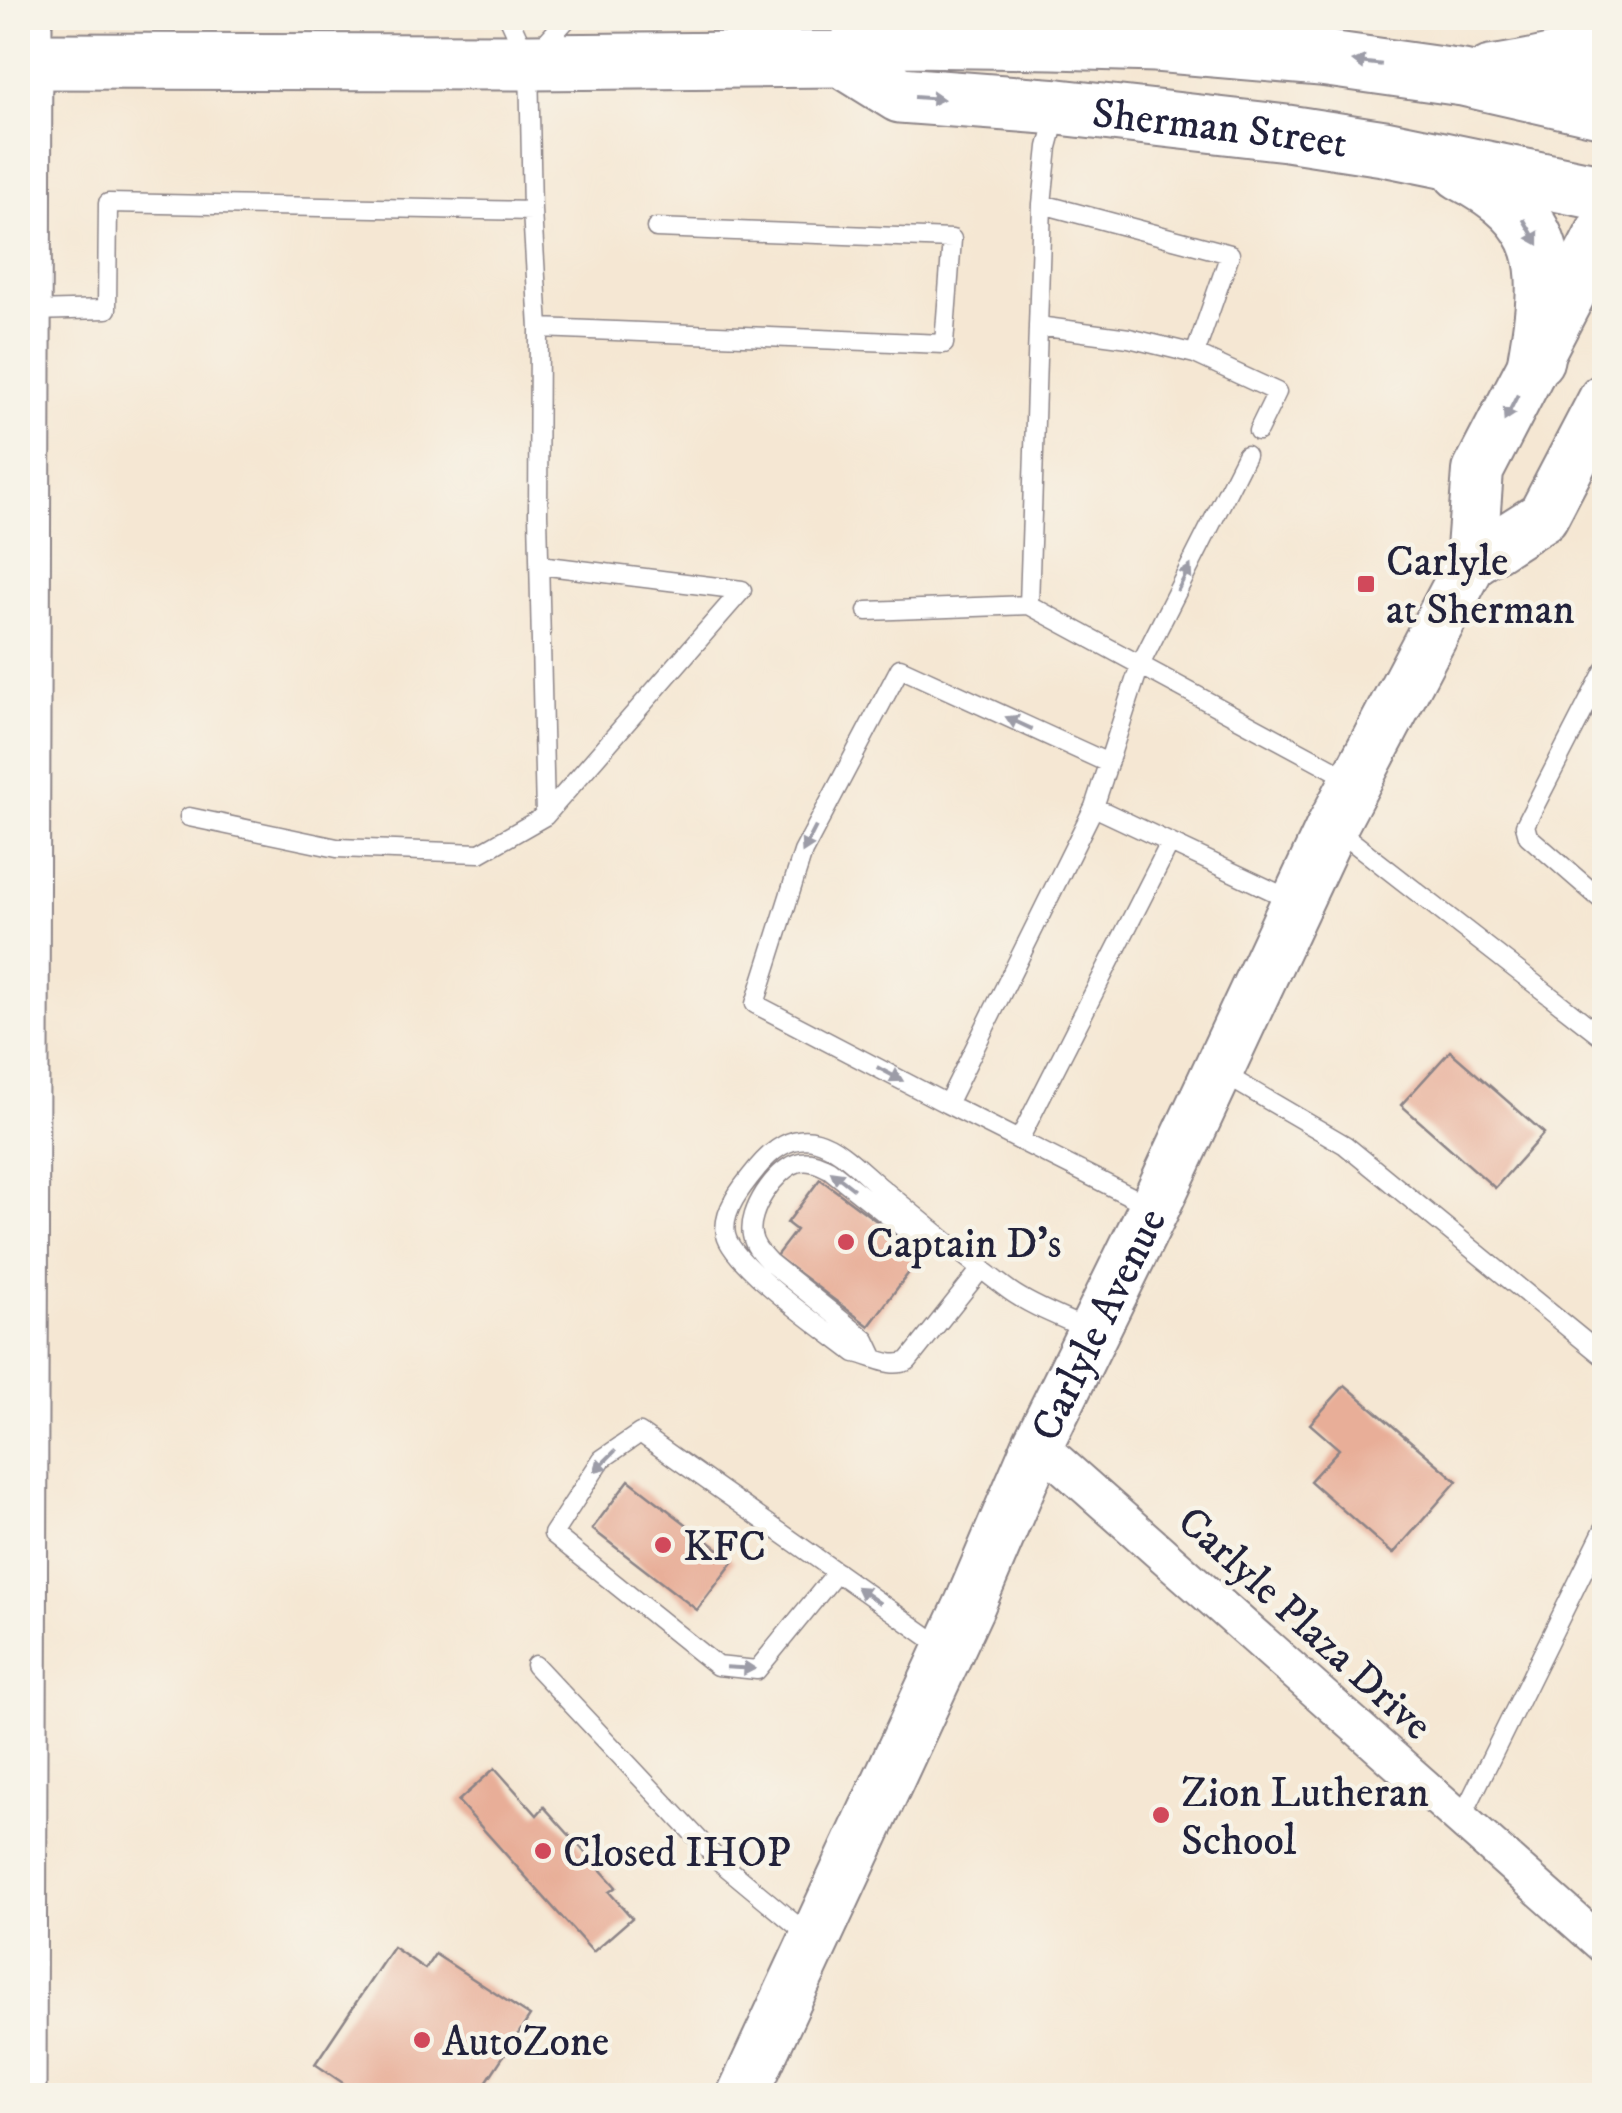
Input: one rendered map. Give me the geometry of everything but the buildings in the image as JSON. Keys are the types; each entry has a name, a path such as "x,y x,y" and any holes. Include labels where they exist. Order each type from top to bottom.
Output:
{"main road":[{"name":"Sherman Street","path":"842,38 900,95 1058,107 1287,133 1426,156 1604,193"},
{"name":"Sherman Street","path":"28,46 842,38 1104,42 1321,58 1463,78 1604,110"},
{"path":"1463,78 1536,68 1604,46"},
{"path":"1426,156 1493,191 1525,220 1535,236 1545,268 1546,290 1536,359"},
{"name":"Carlyle Avenue","path":"743,2095 948,1651 1038,1444 1154,1208 1332,826 1471,562 1478,471 1604,228"},
{"name":"Carlyle Avenue","path":"1471,562 1543,516 1584,458 1604,399"}],"street":[{"path":"28,46 33,310 25,590 23,1959 28,2096"},
{"name":"Carlyle Plaza Drive","path":"1038,1444 1604,1946"}],"lane":[{"path":"544,816 539,328 519,40 568,18"},
{"path":"1029,605 1042,204 1048,147 1058,107"},
{"path":"33,310 106,309 108,203 532,212"},
{"path":"1042,204 1230,254 1195,354"},
{"path":"539,328 944,344 952,239 656,228"},
{"path":"1038,326 1129,338 1195,354 1277,392 1258,431"},
{"path":"947,1104 1094,807 1140,665 1246,454"},
{"path":"189,816 337,848 480,853 544,816 742,590 540,566"},
{"path":"867,611 1029,605 1356,782"},
{"path":"1108,763 900,668 803,852 755,1004 1154,1208"},
{"path":"1604,671 1525,824 1528,836 1604,902"},
{"path":"1094,807 1296,902"},
{"path":"1332,826 1604,1038"},
{"path":"1020,1140 1170,843"},
{"path":"1218,1070 1344,1146 1604,1356"},
{"path":"982,1268 908,1362 888,1364 874,1356 855,1353 750,1268 726,1237 726,1220 736,1196 760,1164 786,1143 800,1139 819,1141 1018,1296 1093,1332"},
{"path":"836,1572 757,1670 717,1666 554,1534 602,1459 640,1433 948,1651"},
{"path":"1460,1819 1604,1530"},
{"path":"536,1665 719,1861 813,1940"}],"place":[{"name":"Carlyle at Sherman","path":"1366,584"},
{"name":"Captain D's","path":"846,1242"},
{"name":"KFC","path":"663,1545"},
{"name":"Zion Lutheran School","path":"1161,1815"},
{"name":"Closed IHOP","path":"543,1851"},
{"name":"AutoZone","path":"422,2040"}]}
